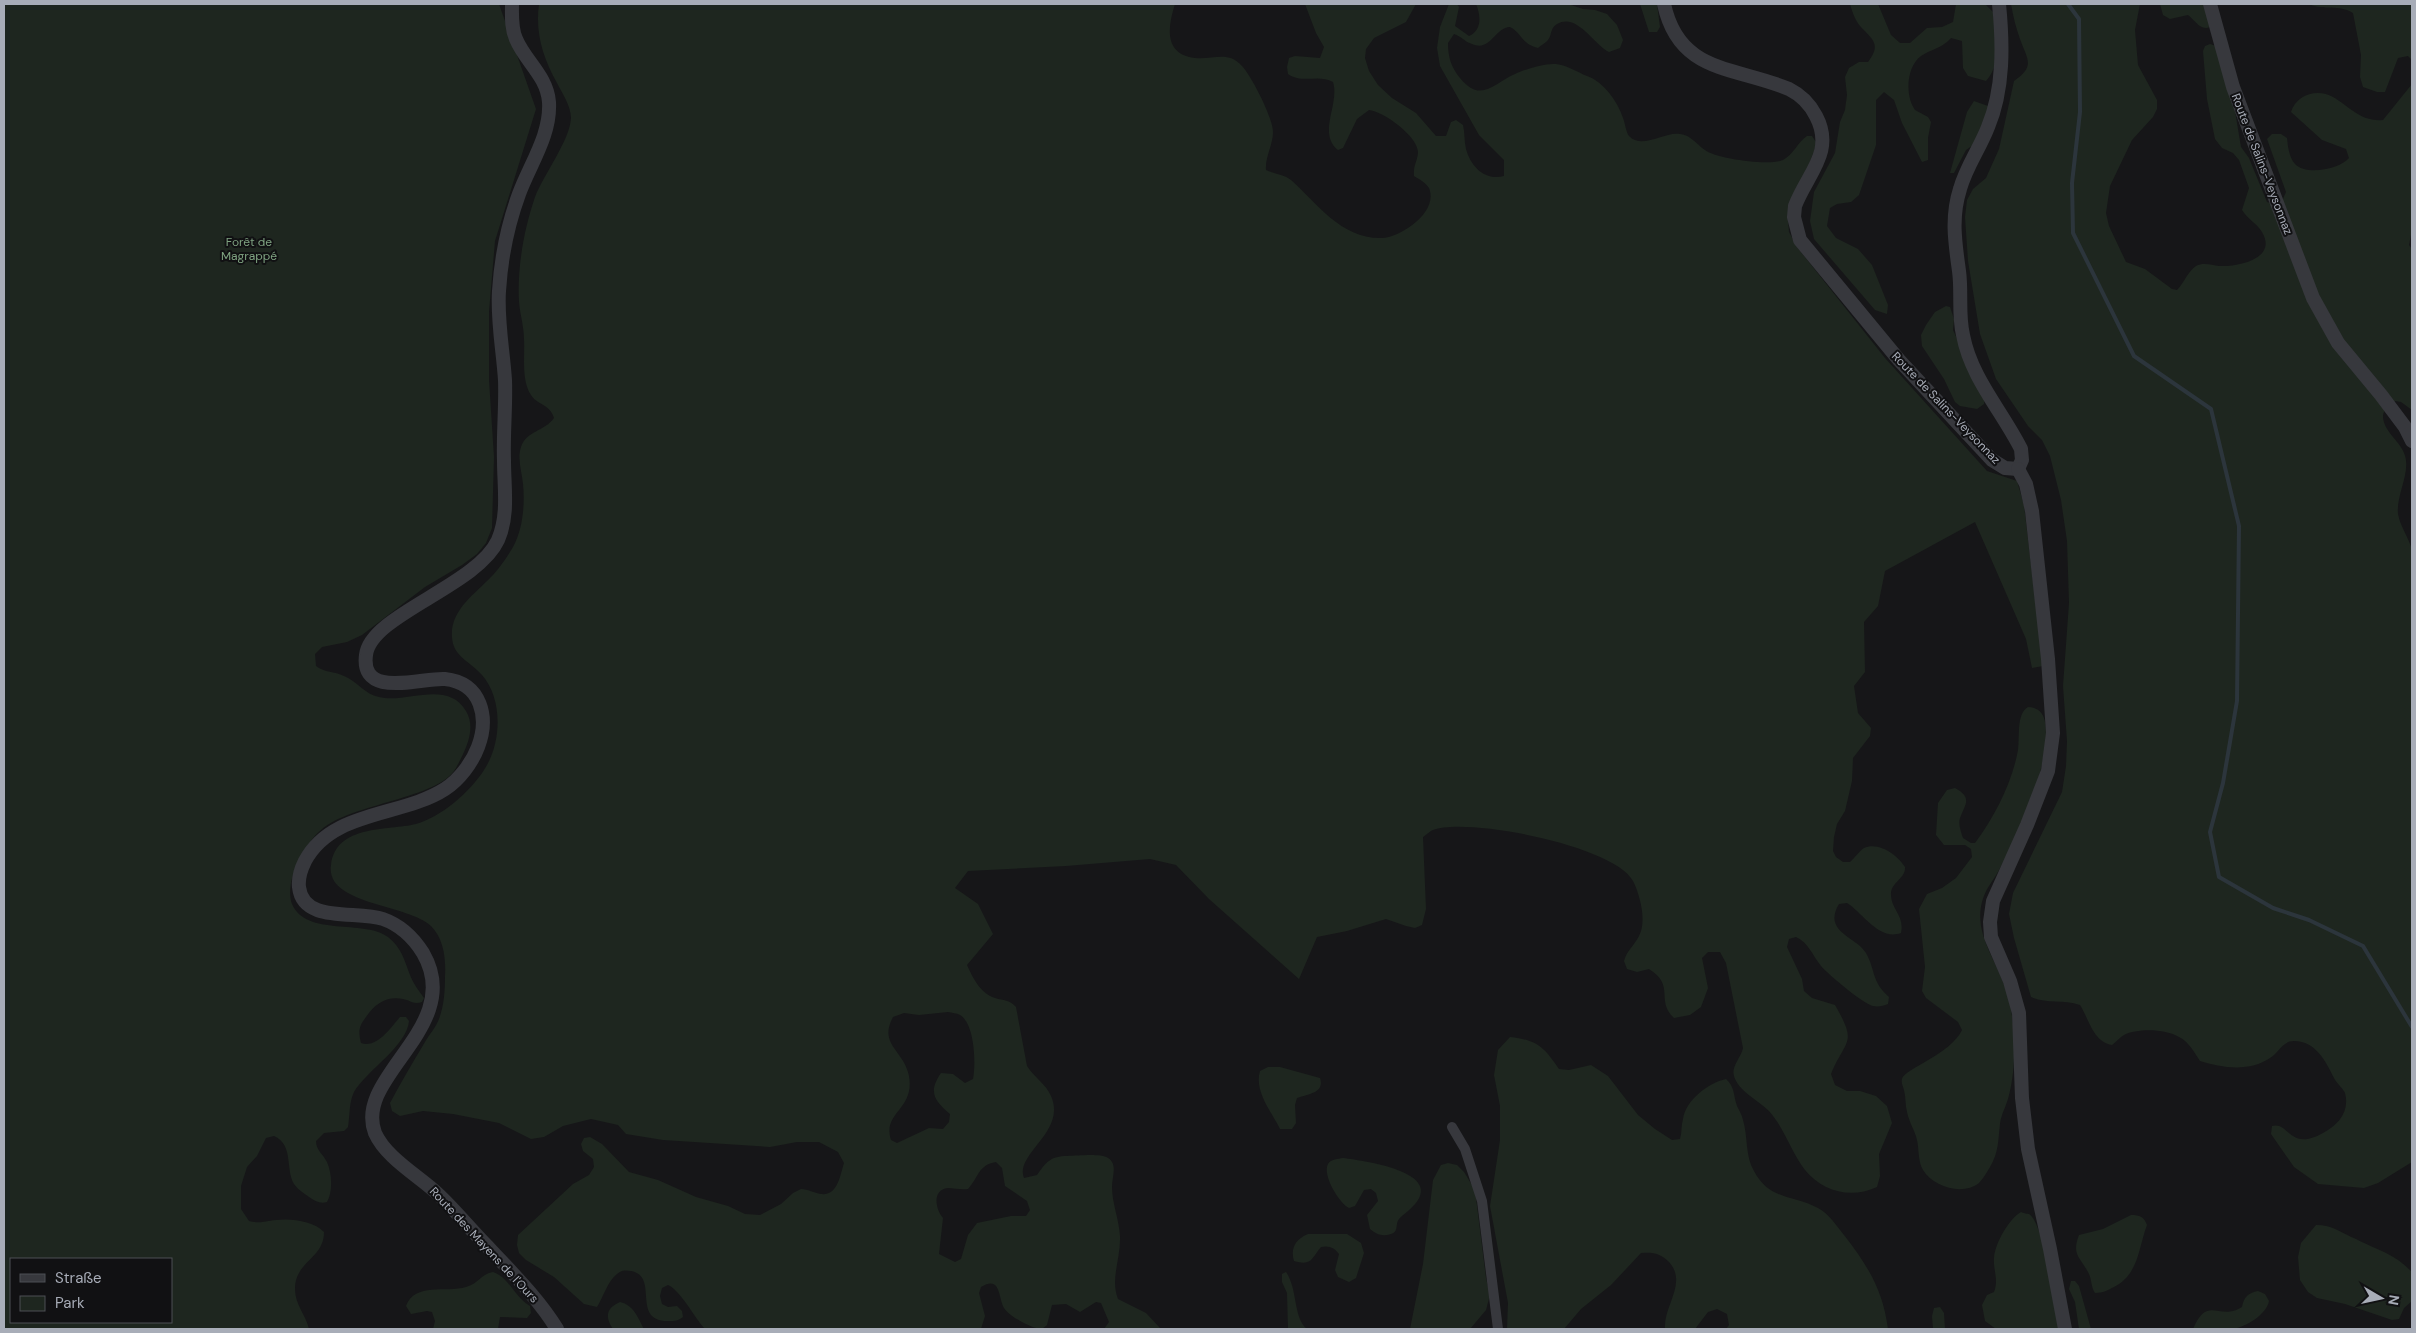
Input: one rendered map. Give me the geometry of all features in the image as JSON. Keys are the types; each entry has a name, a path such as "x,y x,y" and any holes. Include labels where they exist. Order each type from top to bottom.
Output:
{"street":[{"name":"Route des Mayens de l'Ours","path":"512,4 515,37 545,84 549,106 546,130 514,213 499,285 498,308 505,385 504,521 496,545 483,560 441,592 397,618 378,633 368,646 365,659 372,676 382,682 397,684 446,679 467,688 476,696 482,709 484,724 480,740 469,765 444,789 406,805 353,822 321,841 308,855 298,882 301,896 314,910 326,913 369,916 387,920 406,932 422,951 432,980 430,1005 420,1030 390,1074 376,1099 373,1112 375,1131 384,1146 452,1208 511,1271 538,1302 557,1329"},
{"name":"Route de Salins-Veysonnaz","path":"1664,4 1672,31 1689,52 1718,66 1789,90 1799,95 1811,107 1822,129 1823,146 1795,206 1794,217 1800,240 1899,360 1981,449 1997,464 2010,469 2018,468 2022,460 2021,449 1976,373 1965,345 1961,325 1960,280 1954,240 1955,213 1960,188 1989,126 1997,98 2001,49 1999,4"},
{"name":"Route de Salins-Veysonnaz","path":"2210,4 2233,87 2313,298 2338,343 2387,403 2405,427 2412,441"},
{"path":"2018,468 2026,484 2032,511 2048,659 2053,733 2048,771 2027,825 1993,901 1990,922 1991,937 2010,981 2019,1013 2023,1105 2028,1149 2050,1248 2064,1329"},
{"path":"1452,1127 1465,1149 1482,1201 1498,1329"}],"green space":[{"name":"Forêt de Magrappé","path":"4,4 499,4 536,109 495,241 489,312 489,380 494,457 492,528 486,543 477,554 425,587 362,635 347,642 322,647 315,654 316,666 349,678 365,690 379,697 401,698 437,694 448,696 458,701 469,718 470,732 469,740 456,768 447,778 432,787 414,794 352,813 335,821 321,830 312,840 299,860 293,875 290,893 292,904 299,914 310,921 365,929 388,937 400,950 413,981 424,998 422,1002 416,1003 397,998 386,1000 373,1008 362,1023 359,1032 361,1043 367,1044 373,1043 383,1036 400,1017 406,1017 409,1021 407,1030 401,1040 354,1092 350,1104 348,1127 344,1131 324,1133 316,1141 317,1147 327,1162 330,1171 331,1188 327,1202 315,1201 294,1184 291,1178 287,1151 280,1140 274,1136 266,1138 257,1156 247,1167 241,1186 241,1209 249,1221 295,1220 314,1225 324,1232 323,1241 315,1255 304,1266 296,1280 295,1295 309,1329 4,1329"},
{"path":"539,4 1175,4 1170,38 1177,51 1195,58 1231,58 1242,66 1256,88 1270,117 1273,132 1266,170 1288,178 1331,218 1354,233 1367,237 1390,237 1416,222 1429,206 1431,197 1429,188 1414,176 1418,153 1413,140 1399,126 1375,111 1369,110 1357,119 1343,148 1338,150 1332,143 1329,127 1334,100 1333,82 1322,79 1293,77 1288,74 1289,58 1295,56 1320,58 1324,47 1316,33 1305,4 1416,4 1406,22 1374,38 1366,49 1365,58 1369,71 1378,85 1392,98 1416,113 1436,136 1446,136 1451,122 1456,120 1463,125 1466,149 1471,162 1480,171 1491,176 1504,176 1504,160 1479,135 1440,66 1437,48 1440,27 1449,4 1457,4 1459,7 1455,26 1469,36 1476,30 1479,22 1476,4 1568,4 1607,14 1617,25 1623,40 1620,48 1609,52 1578,26 1564,21 1555,26 1548,40 1538,48 1528,44 1510,27 1500,31 1484,45 1478,46 1454,34 1448,43 1451,62 1460,78 1474,90 1488,89 1530,68 1546,64 1556,64 1568,67 1593,79 1605,88 1618,106 1628,134 1634,140 1647,141 1668,135 1680,134 1690,138 1705,150 1720,156 1743,161 1776,162 1790,155 1807,136 1812,136 1816,142 1814,151 1788,220 1789,232 1797,247 1885,358 1987,471 2017,481 2024,505 2043,666 2032,668 2026,639 1975,522 1885,571 1878,606 1864,622 1865,672 1854,686 1858,713 1871,728 1870,736 1853,758 1852,781 1845,811 1837,824 1833,851 1836,857 1843,862 1850,862 1864,848 1875,846 1893,854 1905,867 1905,871 1891,893 1891,899 1901,921 1901,933 1893,934 1878,930 1847,903 1839,904 1835,913 1835,921 1838,928 1862,947 1866,953 1876,981 1889,997 1888,1004 1873,1006 1854,994 1825,970 1807,946 1796,937 1789,939 1787,947 1802,979 1804,991 1812,998 1835,1005 1846,1028 1847,1041 1831,1074 1835,1085 1847,1091 1860,1091 1876,1096 1887,1106 1892,1123 1879,1154 1880,1176 1877,1187 1867,1191 1848,1193 1829,1188 1812,1178 1800,1163 1775,1118 1744,1091 1736,1081 1733,1072 1743,1048 1726,963 1720,952 1708,952 1702,958 1708,988 1701,1007 1690,1015 1674,1018 1666,1005 1664,987 1657,975 1649,969 1637,972 1627,969 1624,961 1639,936 1642,916 1638,893 1633,881 1621,868 1599,856 1571,846 1539,838 1507,831 1451,827 1433,830 1423,837 1426,909 1422,925 1415,928 1386,919 1347,931 1317,937 1299,979 1209,899 1176,865 1150,859 968,871 955,888 978,904 993,934 967,965 985,993 995,998 1009,1001 1016,1007 1027,1066 1051,1096 1054,1109 1052,1121 1026,1160 1023,1169 1024,1178 1037,1175 1046,1163 1061,1156 1104,1156 1111,1161 1114,1167 1112,1193 1120,1236 1115,1276 1118,1299 1146,1313 1161,1329 1104,1329 1109,1322 1101,1303 1096,1302 1080,1312 1066,1304 1052,1305 1047,1325 1042,1329 1033,1327 1011,1315 1004,1308 995,1285 987,1284 981,1287 979,1293 985,1316 981,1329 705,1329 683,1298 668,1285 662,1288 660,1296 662,1304 668,1307 677,1306 682,1311 683,1317 680,1319 669,1321 657,1319 651,1314 647,1307 644,1281 639,1275 631,1271 622,1271 614,1277 597,1307 584,1304 554,1277 526,1260 519,1253 517,1245 518,1235 573,1184 589,1175 594,1167 593,1159 583,1151 581,1144 584,1138 590,1137 602,1144 629,1172 658,1180 696,1197 728,1206 745,1214 760,1215 781,1204 793,1193 801,1189 821,1194 831,1192 837,1184 844,1163 838,1152 819,1142 797,1142 770,1147 663,1140 626,1134 618,1125 591,1119 563,1126 544,1137 531,1139 499,1123 453,1114 423,1111 400,1116 392,1111 390,1103 441,1014 445,987 443,950 435,931 420,919 354,896 341,888 333,878 331,865 335,852 342,842 353,836 378,829 416,824 426,821 445,810 463,795 478,778 490,759 494,747 498,721 494,696 482,675 455,649 452,627 465,603 494,574 513,547 521,524 524,500 520,461 521,447 531,434 546,426 554,418 550,410 537,401 528,389 524,368 524,334 519,302 520,262 531,209 539,188 570,127 571,118 568,104 544,55 539,35","holes":["948,1012 960,1015 969,1027 974,1055 973,1079 965,1083 953,1074 941,1073 934,1091 937,1100 950,1114 949,1122 943,1129 929,1128 897,1143 891,1140 889,1131 894,1116 904,1104 910,1087 906,1067 890,1041 889,1027 893,1017 904,1013 919,1015","996,1162 1002,1168 1005,1186 1027,1201 1030,1210 1026,1216 1011,1216 977,1223 968,1235 961,1259 955,1262 939,1254 943,1218 938,1210 936,1201 939,1192 948,1188 968,1189 982,1169"]},
{"path":"1640,4 1657,4 1660,27 1657,32 1649,32"},
{"path":"1850,4 1878,4 1891,35 1900,43 1910,43 1927,28 1942,27 1953,22 1956,4 1985,4 1996,15 1996,58 1991,74 1986,81 1968,76 1963,68 1962,41 1951,38 1944,44 1921,56 1912,67 1909,90 1912,104 1915,110 1928,117 1931,122 1928,138 1928,160 1922,162 1902,123 1894,100 1884,92 1876,100 1876,145 1859,195 1851,202 1837,204 1830,208 1827,226 1836,238 1858,249 1872,265 1888,305 1887,314 1875,310 1814,239 1810,221 1814,192 1835,153 1847,95 1845,77 1849,68 1859,62 1868,62 1875,46 1871,38 1858,24"},
{"path":"2011,4 2140,4 2135,30 2138,65 2157,100 2157,109 2153,117 2132,140 2110,186 2106,213 2109,226 2126,262 2145,269 2172,289 2177,290 2196,266 2205,264 2226,266 2243,263 2259,256 2264,251 2266,244 2262,232 2242,210 2249,188 2239,160 2233,153 2222,148 2215,139 2207,99 2203,51 2205,46 2210,44 2216,46 2232,93 2241,147 2249,158 2267,202 2273,204 2283,199 2286,192 2267,139 2272,134 2281,134 2287,138 2291,158 2300,168 2323,170 2345,162 2349,158 2346,149 2322,140 2291,112 2297,101 2314,93 2327,94 2368,119 2383,120 2412,84 2412,230 2409,245 2412,249 2412,410 2401,402 2395,401 2385,410 2383,416 2388,431 2402,448 2406,460 2398,514 2412,550 2412,1162 2378,1183 2364,1188 2318,1184 2294,1167 2271,1134 2272,1126 2278,1126 2296,1138 2312,1138 2333,1126 2342,1117 2346,1106 2345,1093 2314,1048 2302,1042 2294,1041 2286,1043 2270,1058 2262,1062 2245,1067 2227,1067 2200,1061 2186,1042 2167,1032 2137,1031 2124,1035 2112,1045 2106,1043 2096,1035 2080,1005 2031,997 2009,914 2013,893 2062,792 2067,741 2063,686 2069,603 2067,541 2061,500 2050,456 2042,440 2028,426 1996,379 1980,334 1968,261 1965,217 1967,200 1973,189 1986,178 1999,149 2014,81 2025,71 2028,62 2017,31"},
{"path":"2160,4 2214,4 2210,27 2201,27 2188,15 2170,19 2163,15"},
{"path":"2309,4 2412,4 2412,60 2408,56 2398,58 2385,92 2377,92 2363,87 2360,77 2361,55 2353,13 2348,10"},
{"path":"1974,101 1988,106 1990,110 1976,143 1966,150 1954,173 1950,173 1967,112"},
{"path":"1946,306 1950,307 1954,319 1953,330 1985,399 1984,404 1977,409 1960,406 1955,402 1944,379 1922,346 1921,335 1926,325 1935,312"},
{"path":"2028,707 2041,712 2045,724 2046,734 2041,770 2030,805 1998,872 1985,894 1980,913 1983,935 2009,999 2014,1041 2012,1083 2001,1120 1998,1146 1993,1162 1979,1183 1965,1189 1949,1188 1934,1181 1921,1167 1918,1144 1907,1112 1902,1083 1905,1075 1948,1046 1962,1030 1958,1022 1926,998 1922,991 1925,967 1919,909 1927,894 1942,888 1956,878 1972,857 1971,849 1965,845 1944,845 1936,835 1938,803 1947,790 1955,788 1964,795 1966,801 1960,818 1960,828 1963,838 1971,843 1975,843 1996,810 2012,775 2018,750 2020,720 2024,710"},
{"path":"1510,1037 1527,1040 1539,1046 1549,1055 1559,1069 1569,1070 1591,1065 1608,1076 1638,1115 1672,1140 1680,1139 1685,1112 1693,1099 1705,1088 1726,1079 1732,1088 1737,1106 1743,1118 1748,1152 1754,1171 1760,1180 1774,1192 1818,1208 1832,1220 1853,1246 1873,1279 1886,1315 1888,1329 1726,1329 1729,1325 1727,1314 1717,1309 1708,1312 1695,1329 1665,1329 1667,1312 1676,1286 1674,1270 1666,1259 1659,1255 1641,1253 1611,1285 1581,1309 1564,1329 1507,1329 1508,1303 1490,1206 1500,1140 1500,1106 1494,1075 1498,1050"},
{"path":"1268,1067 1280,1067 1320,1078 1321,1083 1318,1090 1297,1098 1295,1105 1296,1123 1292,1129 1280,1129 1261,1093 1259,1086 1260,1071"},
{"path":"1343,1158 1369,1162 1401,1171 1414,1178 1420,1187 1419,1198 1399,1219 1396,1230 1393,1233 1382,1235 1370,1229 1367,1215 1378,1201 1376,1193 1371,1189 1364,1190 1355,1206 1349,1208 1336,1195 1329,1181 1327,1169 1331,1161"},
{"path":"1448,1163 1457,1165 1464,1172 1475,1190 1486,1278 1490,1295 1486,1310 1470,1329 1410,1329 1423,1264 1433,1180 1441,1165"},
{"path":"2021,1212 2029,1214 2040,1233 2059,1329 1996,1329 1985,1321 1982,1305 1987,1295 1994,1292 1995,1288 1994,1258 1997,1245 2007,1226"},
{"path":"2131,1215 2141,1217 2147,1225 2137,1260 2122,1282 2103,1292 2095,1293 2089,1274 2078,1256 2076,1248 2079,1235 2103,1229"},
{"path":"2316,1225 2332,1228 2385,1252 2412,1272 2412,1301 2404,1308 2399,1319 2392,1320 2345,1304 2317,1298 2308,1292 2300,1280 2298,1257 2301,1243"},
{"path":"1308,1234 1347,1234 1361,1243 1364,1253 1356,1278 1349,1282 1338,1277 1335,1270 1339,1254 1329,1247 1321,1247 1308,1262 1294,1261 1293,1252 1295,1244 1300,1238"},
{"path":"493,1272 503,1278 520,1298 530,1306 531,1313 527,1318 500,1317 498,1329 433,1329 435,1321 432,1312 411,1314 406,1306 416,1294 424,1291 466,1287"},
{"path":"1286,1272 1290,1279 1297,1311 1307,1329 1288,1329 1287,1293 1282,1282 1282,1274"},
{"path":"2071,1281 2075,1281 2079,1286 2091,1329 2079,1329 2075,1302 2069,1289"},
{"path":"2258,1291 2265,1294 2269,1301 2264,1311 2250,1323 2228,1330 2193,1329 2198,1319 2204,1313 2214,1310 2234,1311 2242,1307 2247,1296"},
{"path":"620,1302 632,1309 644,1329 613,1329 608,1313 615,1304"},
{"path":"1940,1307 1944,1313 1945,1329 1933,1329 1932,1316 1934,1308"}],"waterway":[{"path":"2068,4 2079,19 2080,112 2072,183 2073,233 2134,356 2211,409 2239,526 2237,701 2223,783 2210,832 2219,877 2273,908 2309,920 2363,946 2412,1027"}]}
